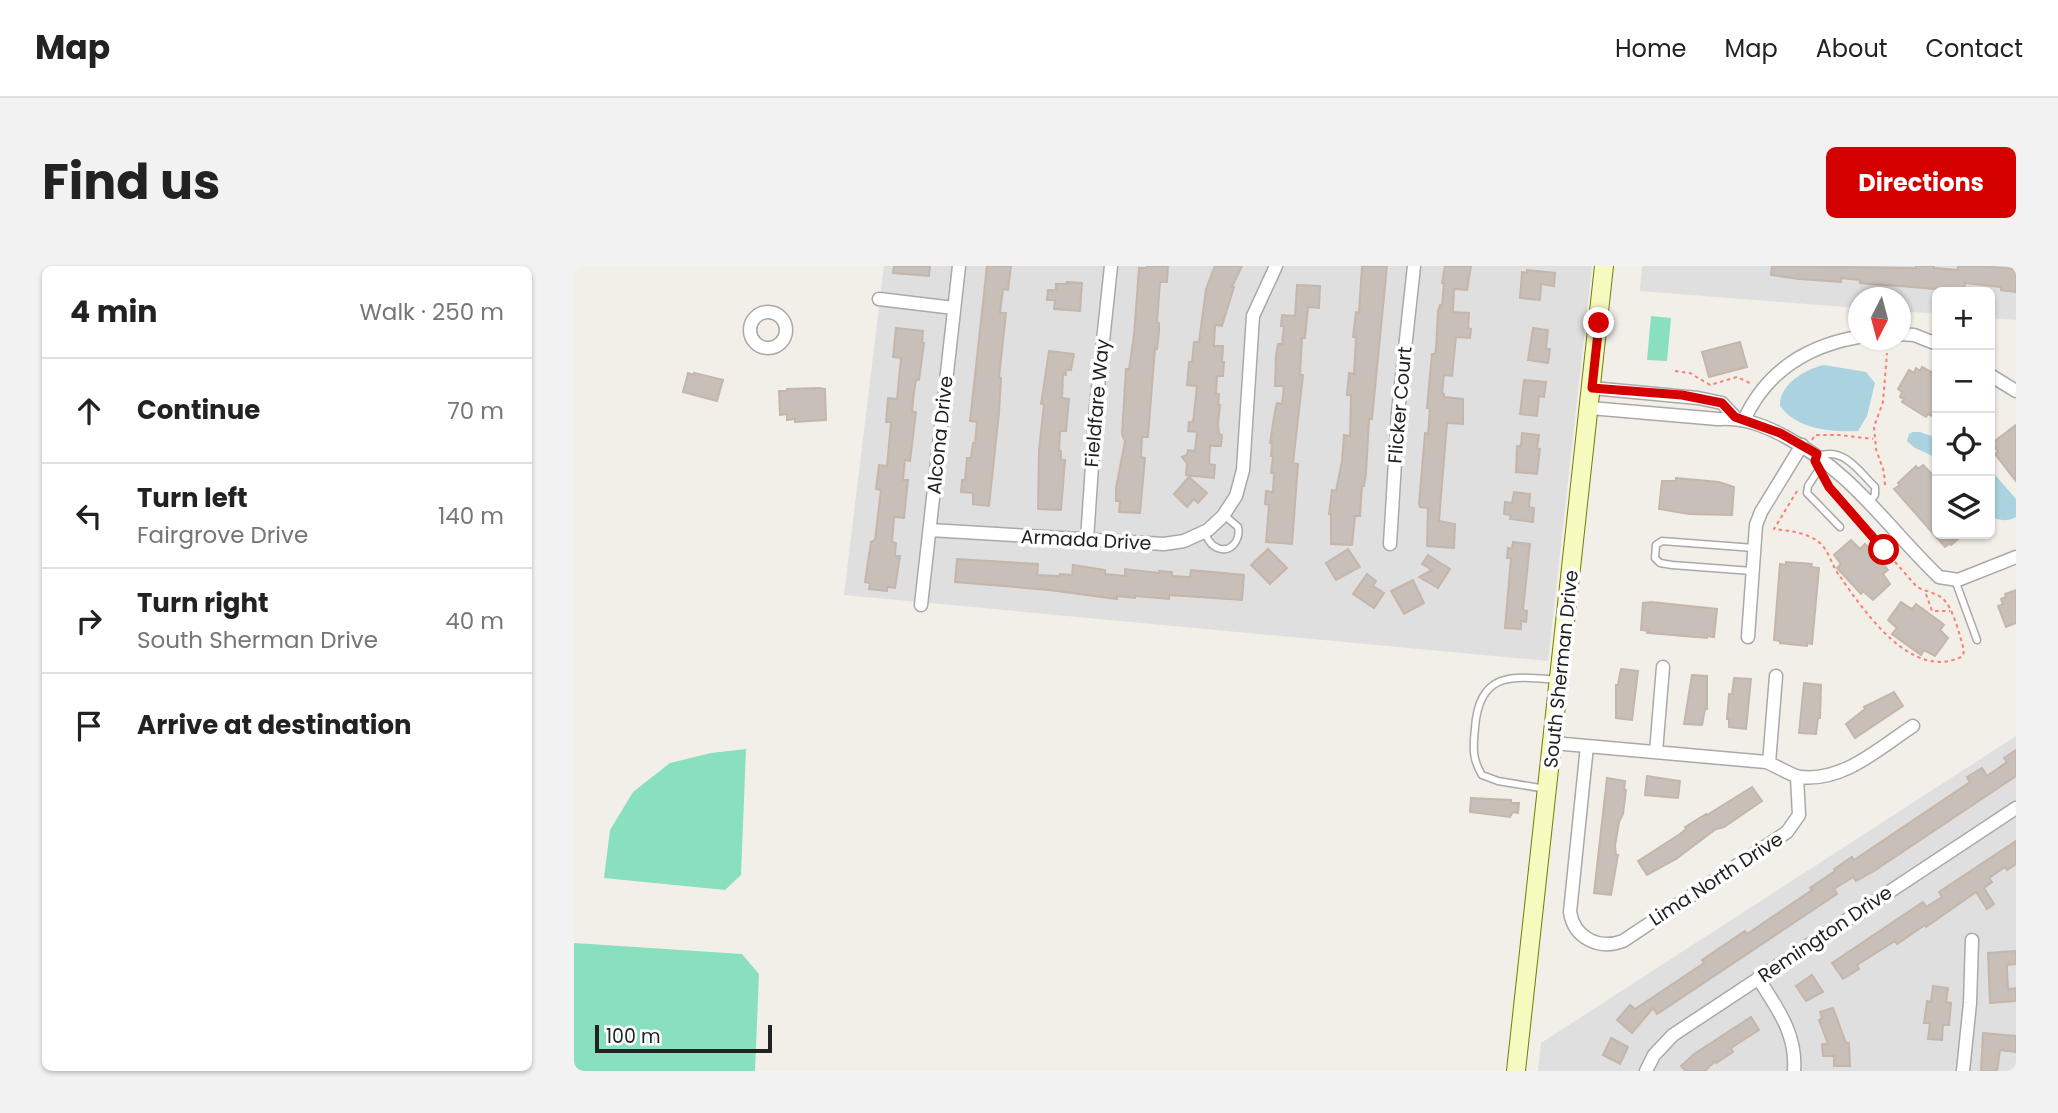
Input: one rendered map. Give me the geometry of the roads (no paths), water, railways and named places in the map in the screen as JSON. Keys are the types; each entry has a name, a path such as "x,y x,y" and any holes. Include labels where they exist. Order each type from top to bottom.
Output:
{"street":[{"name":"Alcona Drive","path":"921,605 959,266"},
{"name":"Fieldfare Way","path":"1087,540 1096,406 1111,266"},
{"path":"1204,532 1224,515 1236,496 1242,474 1253,316 1276,266"},
{"name":"Flicker Court","path":"1390,544 1398,412 1414,266"},
{"name":"South Sherman Drive","path":"1516,1071 1604,266"},
{"path":"879,299 954,308"},
{"path":"1911,335 1932,342"},
{"path":"1740,419 1778,372 1798,357 1822,345 1848,339"},
{"path":"1995,378 2016,391"},
{"path":"1592,388 1698,398 1722,403 1740,419"},
{"path":"1590,408 1740,419 1807,443 1821,462 1873,496 1939,577 1955,580 2016,557"},
{"path":"1748,637 1756,525 1761,512 1807,443"},
{"name":"Armada Drive","path":"930,530 1164,544 1184,541 1204,532"},
{"path":"1656,752 1663,667"},
{"path":"1769,763 1776,676"},
{"path":"1553,743 1769,763 1797,777 1832,775 1847,769 1913,726"},
{"name":"Lima North Drive","path":"1587,746 1570,908 1573,925 1579,933 1590,941 1605,945 1623,941 1787,832 1797,822 1799,815 1797,777"},
{"name":"Remington Drive","path":"1646,1071 1657,1051 1673,1035 2016,808"},
{"path":"1963,1071 1971,992 1972,940"},
{"path":"1758,978 1788,1027 1794,1048 1794,1071"}],"lane":[{"path":"1821,462 1807,493 1840,527"},
{"path":"1204,532 1215,547 1226,550 1232,547 1237,541 1239,531 1237,524 1224,515"},
{"path":"1752,571 1660,563 1655,558 1656,545 1662,541 1754,548"},
{"path":"1955,580 1977,640"},
{"path":"1548,790 1498,782 1482,775 1473,756 1476,717 1485,691 1505,679 1522,677 1560,681"}],"water":[{"path":"1824,365 1866,372 1875,383 1867,416 1858,431 1826,430 1805,425 1787,414 1780,406 1781,398 1789,384 1809,370"},
{"path":"1920,432 1932,436 1932,456 1907,441 1909,434"},
{"path":"1995,475 2016,499 2016,517 2009,520 1996,519"}]}
